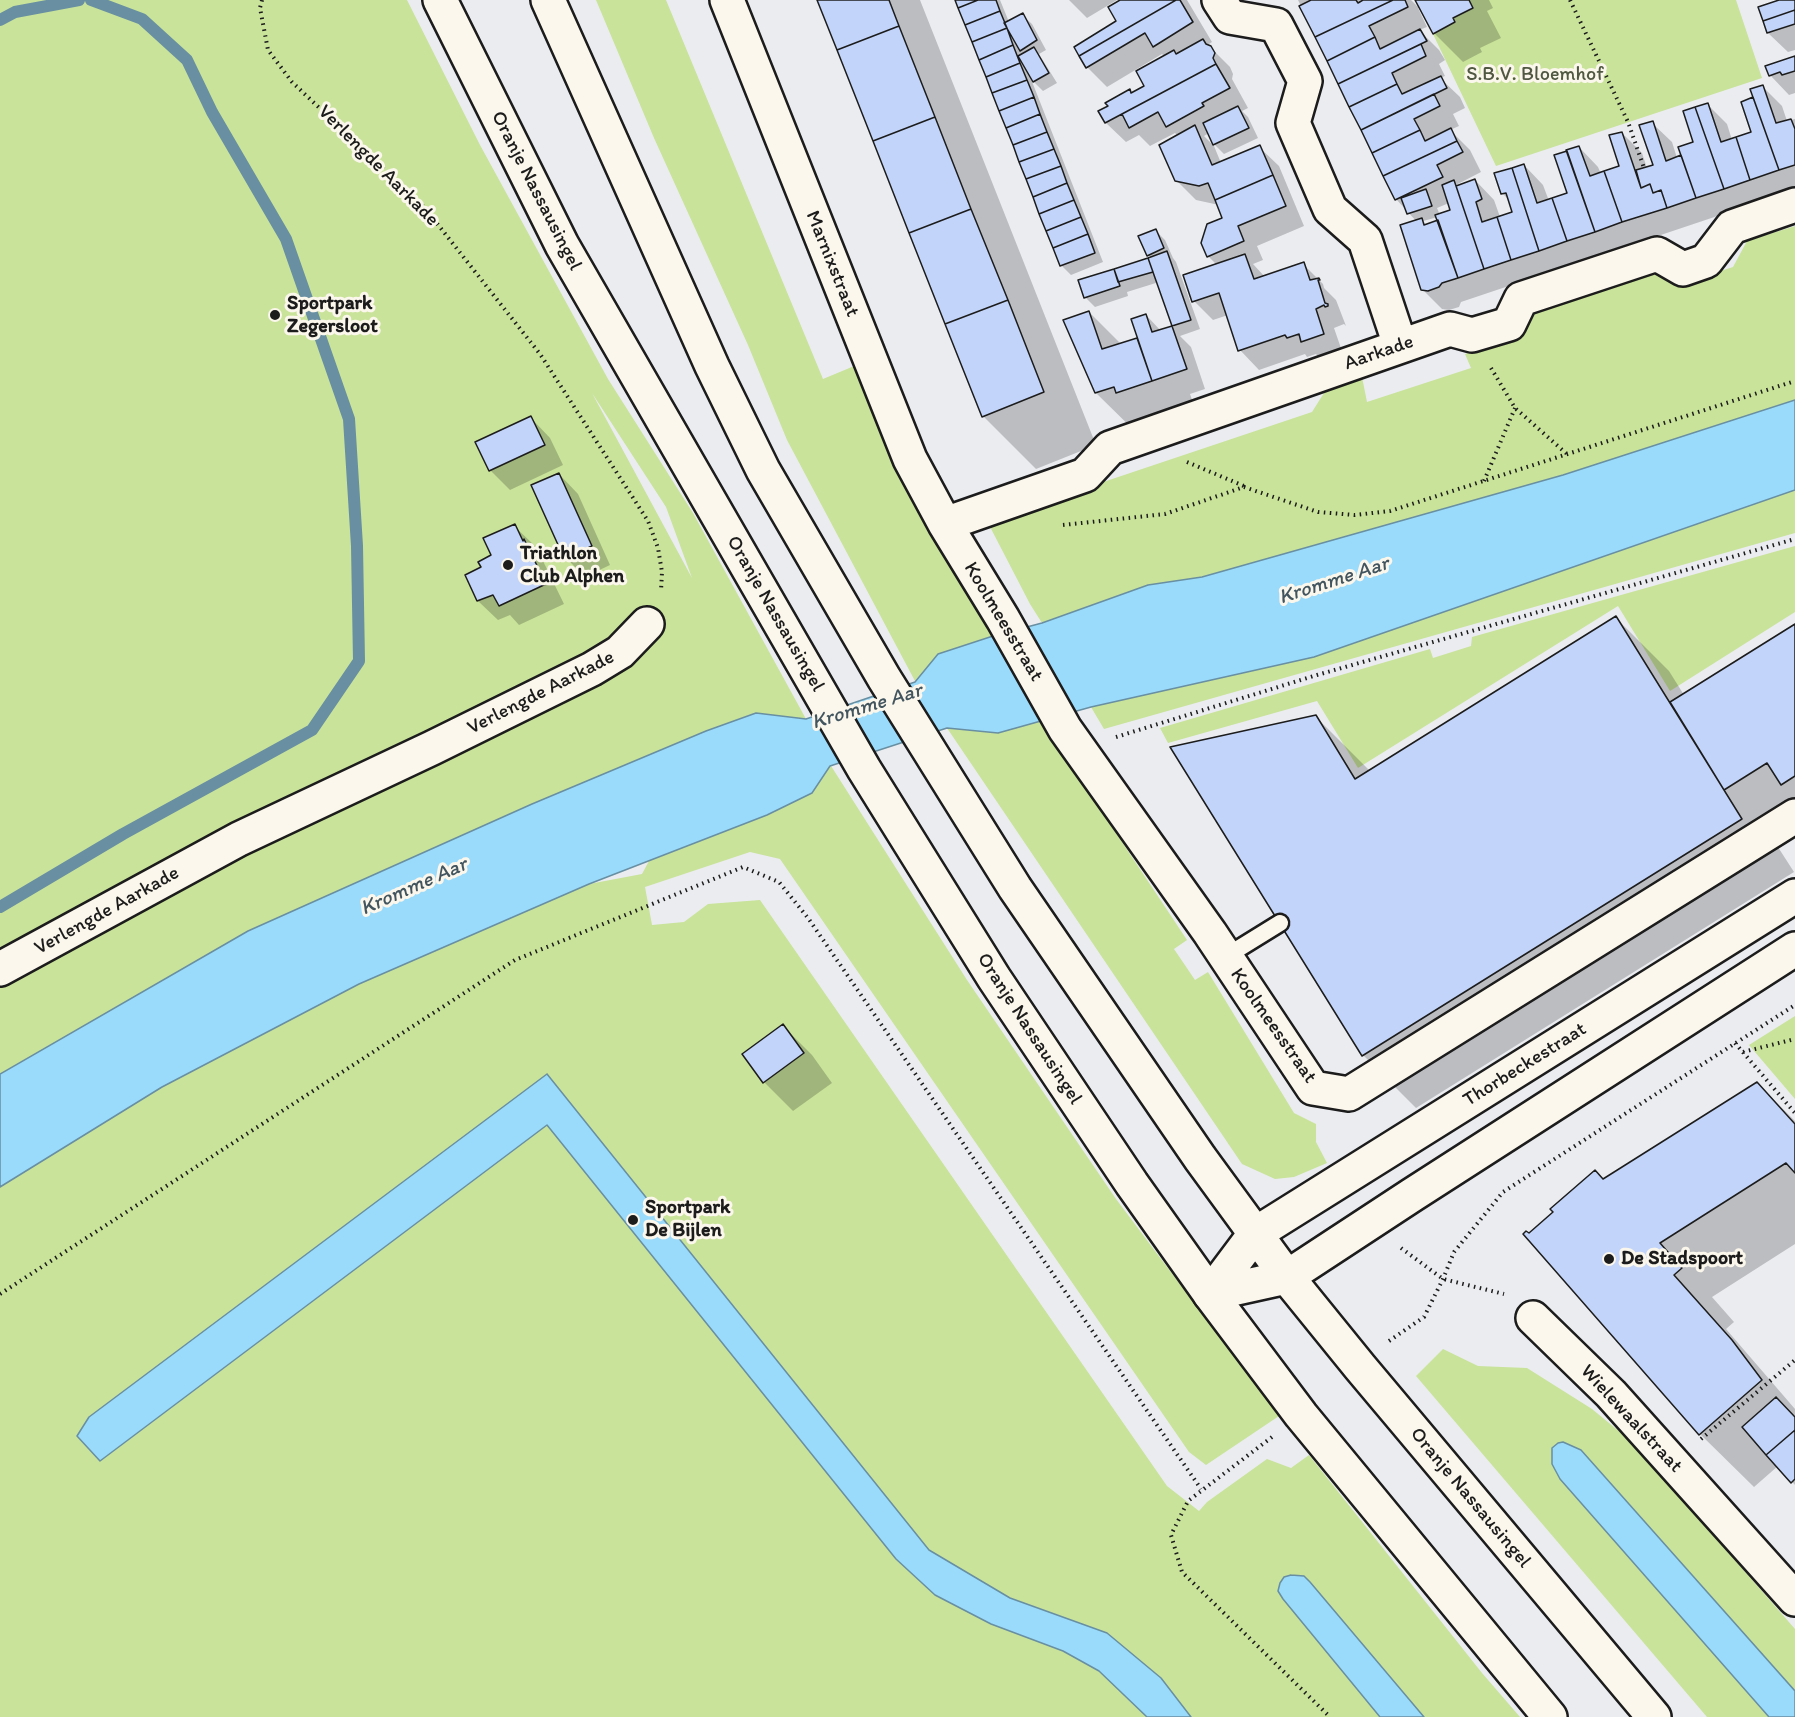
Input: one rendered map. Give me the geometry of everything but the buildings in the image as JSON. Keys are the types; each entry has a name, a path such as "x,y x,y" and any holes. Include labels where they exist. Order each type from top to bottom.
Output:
{"street":[{"name":"Oranje Nassausingel","path":"440,0 562,245 864,769 994,978 1132,1184 1210,1294 1301,1415 1550,1717"},
{"name":"Oranje Nassausingel","path":"548,0 740,425 794,525 884,678 1015,888 1200,1158 1287,1277 1654,1717"},
{"name":"Marnixstraat","path":"727,0 910,459 945,524"},
{"path":"1219,0 1230,17 1276,25 1305,81 1293,123 1330,209 1365,240 1400,345"},
{"name":"Aarkade","path":"945,524 1085,475 1110,448 1159,430 1450,329 1472,335 1509,324 1521,299 1657,254 1683,269 1706,261 1732,227 1795,205"},
{"name":"Koolmeesstraat","path":"945,524 1072,738 1225,957 1313,1088 1349,1094 1795,816"},
{"name":"Verlengde Aarkade","path":"0,969 238,839 432,748 592,669 620,652 646,624"},
{"name":"Thorbeckestraat","path":"1255,1234 1795,896"},
{"path":"1210,1294 1287,1277 1795,949"},
{"path":"1210,1294 1255,1234"},
{"name":"Wielewaalstraat","path":"1533,1318 1611,1394 1795,1599"}],"lane":[{"path":"1225,957 1280,923"}],"path":[{"name":"Verlengde Aarkade","path":"262,0 260,8 268,50 292,82 424,207 540,354 648,521 658,548 662,572 661,596 646,624"},
{"path":"1570,0 1628,122 1644,168"},
{"path":"1472,335 1515,408 1568,454"},
{"path":"1159,430 1179,458 1244,487 1318,512 1355,515 1390,511 1780,388 1795,381"},
{"path":"1484,481 1515,408"},
{"path":"1058,526 1165,514 1244,487"},
{"path":"1072,738 1306,678 1795,539"},
{"path":"0,1294 515,960 743,867 779,882 808,918 1201,1489"},
{"path":"1360,1367 1392,1338 1424,1317 1454,1252 1503,1192 1795,1005"},
{"path":"1743,1052 1795,1039"},
{"path":"1735,1043 1795,1113"},
{"path":"1443,1279 1520,1298 1533,1318"},
{"path":"1673,1463 1795,1360"},
{"path":"1301,1415 1201,1489 1188,1501 1171,1535 1182,1572 1330,1717"}],"green space":[{"name":"Sportpark Zegersloot","path":"0,0 407,0 480,145 608,379 693,513 806,719 755,713 706,731 532,804 248,931 0,1074","holes":["592,393 666,507 692,578"]},
{"path":"596,0 666,0 823,379 859,364 942,552 993,636 938,654 915,681 787,440 748,345 654,138"},
{"name":"S.B.V. Bloemhof","path":"1469,0 1736,0 1762,78 1496,166 1433,34 1454,22 1453,18 1473,8"},
{"path":"1795,226 1795,400 1563,475 1202,577 1148,585 1042,623 987,521 1312,412 1329,385 1362,377 1367,402 1471,368 1465,354 1520,337 1534,308 1653,272 1677,285 1733,267 1747,241"},
{"path":"1795,490 1795,533 1104,729 1091,707 1314,657"},
{"path":"1795,546 1795,612 1670,691 1618,606 1358,768 1317,701 1168,743 1160,728 1430,649 1433,658 1471,646 1472,637"},
{"path":"1041,720 1187,940 1174,949 1195,980 1208,972 1294,1113 1316,1124 1316,1142 1327,1163 1294,1177 1275,1179 1242,1164 947,728 998,733"},
{"name":"Sportpark De Bijlen","path":"826,758 967,980 1116,1199 1279,1416 1206,1465 1189,1452 780,859 750,852 645,887 652,925 684,922 708,904 760,900 1167,1486 1199,1511 1207,1502 1267,1459 1291,1468 1309,1455 1482,1673 1520,1717 0,1717 0,1187 162,1087 359,984 589,884 642,874 649,861 767,815 812,793"},
{"path":"1795,1016 1795,1099 1749,1045"},
{"path":"1443,1349 1478,1366 1527,1368 1592,1409 1631,1441 1795,1629 1795,1691 1581,1450 1552,1464 1560,1479 1769,1717 1707,1717 1416,1376"}],"water":[{"name":"Kromme Aar","path":"1795,400 1795,490 1314,657 1091,707 998,733 947,728 830,766 812,793 767,815 589,884 359,984 162,1087 0,1187 0,1074 248,931 532,804 706,731 756,713 806,719 915,682 938,654 1042,623 1148,585 1202,577 1563,475"},
{"path":"547,1074 929,1550 1010,1598 1107,1633 1161,1678 1191,1717 1147,1717 1099,1671 1063,1651 991,1624 935,1595 896,1559 547,1125 100,1461 77,1436 89,1417"},
{"path":"1563,1442 1581,1450 1795,1691 1795,1717 1769,1717 1560,1479 1552,1464 1552,1448"},
{"path":"1304,1576 1310,1582 1424,1717 1380,1717 1283,1599 1278,1591 1280,1583 1284,1577"}],"waterway":[{"path":"0,20 15,12 79,0"},
{"path":"0,907 123,834 312,730 359,661 357,546 349,419 286,239 212,112 187,60 142,19 91,0"}],"place":[{"name":"Sportpark Zegersloot","path":"275,315"},
{"name":"Triathlon Club Alphen","path":"508,565"},
{"name":"Sportpark De Bijlen","path":"633,1220"},
{"name":"De Stadspoort","path":"1609,1259"}]}
